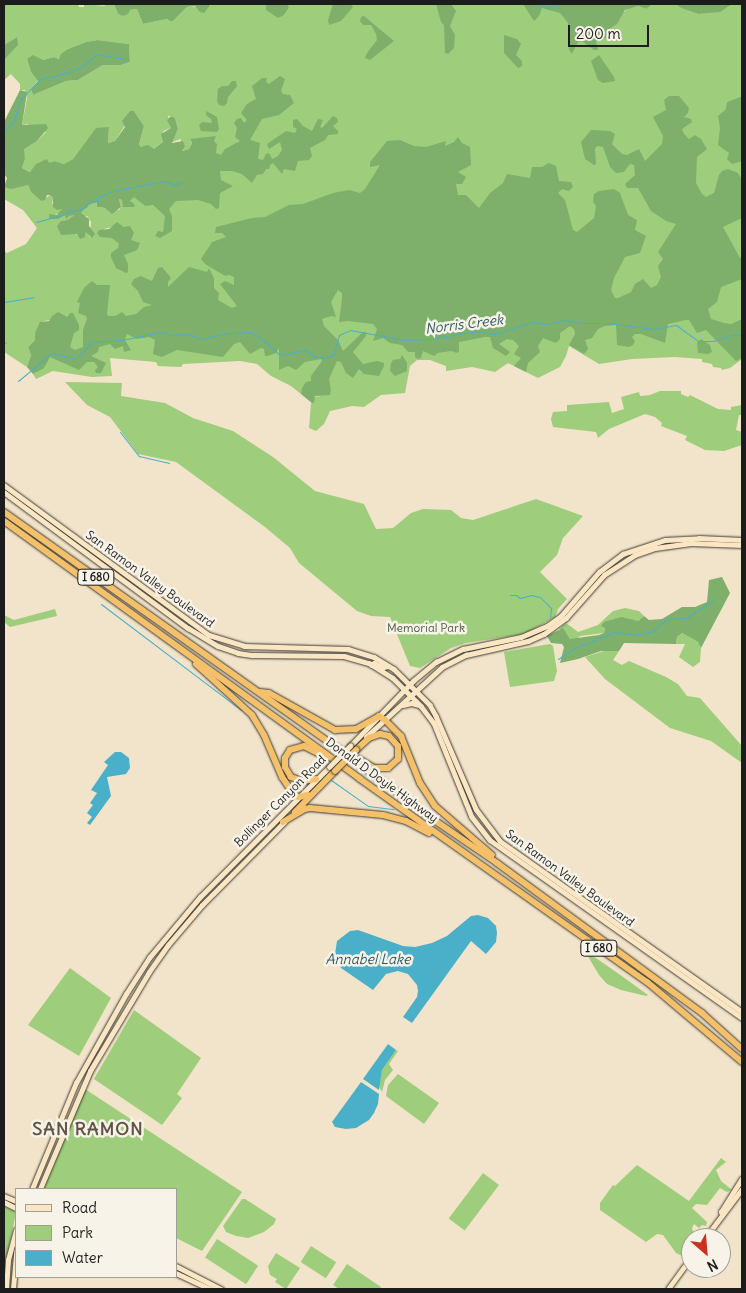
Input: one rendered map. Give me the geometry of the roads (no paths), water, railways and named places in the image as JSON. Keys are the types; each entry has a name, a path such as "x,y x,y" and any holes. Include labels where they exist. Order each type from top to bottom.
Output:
{"highway":[{"name":"Donald D Doyle Highway","path":"4,512 258,691 496,863 702,1013 742,1049"},
{"name":"Donald D Doyle Highway","path":"4,521 450,843 647,982 742,1062"},
{"path":"191,657 195,664 252,715 264,735 282,777 294,794 299,797 308,795"},
{"path":"258,691 269,692 336,730 356,729 379,716 386,720 401,736 417,776 431,800 446,816 494,857 496,863"},
{"path":"292,814 332,769 354,748 369,738 385,734 396,742 399,754 392,766 378,769 340,747 336,747"},
{"path":"316,779 299,781 288,775 284,763 290,750 299,746 308,747 343,766"},
{"path":"283,822 310,808 383,815 413,824 450,843"}],"main road":[{"name":"San Ramon Valley Boulevard","path":"4,484 209,635 244,646 348,649 374,657 388,666 415,690 436,716 476,809 500,841 742,1012"},
{"name":"San Ramon Valley Boulevard","path":"4,492 188,628 218,646 238,653 253,655 344,656 371,664 394,678 421,706 439,735 472,816 490,840 742,1018"},
{"path":"354,748 379,716 409,684 436,662 449,654 470,647 521,637 552,623 566,611 599,572 623,554 666,540 699,538 742,540"},
{"path":"354,748 438,670 458,658 528,641 553,628 574,610 604,575 635,555 655,548 691,543 742,545"},
{"path":"371,664 374,663 383,667 388,666"},
{"path":"401,705 413,703 421,706"},
{"name":"Bollinger Canyon Road","path":"32,1188 76,1083 138,974 196,901 316,779 332,769"},
{"name":"Bollinger Canyon Road","path":"40,1188 90,1071 149,972 168,945 202,905 292,814 332,769"},
{"path":"722,1216 721,1212 742,1180"},
{"path":"713,1228 742,1189"},
{"path":"6,1289 8,1260 15,1234"},
{"path":"12,1289 15,1260"},
{"path":"178,1267 221,1289"},
{"path":"668,1289 681,1271"},
{"path":"178,1274 211,1289"}],"water":[{"path":"115,752 121,752 129,758 130,768 126,774 107,777 111,796 90,825 87,823 92,817 87,813 93,805 90,803 97,793 91,790 108,765 104,762"},
{"name":"Annabel Lake","path":"478,915 488,918 496,926 496,942 486,954 471,941 412,1023 403,1017 417,997 418,991 417,985 408,974 398,971 386,974 373,990 341,968 335,954 337,941 350,931 358,930 403,946 415,947 432,943 447,936 471,916"},
{"path":"388,1044 396,1050 382,1070 379,1090 363,1079"},
{"path":"361,1082 379,1094 378,1104 374,1113 369,1120 356,1128 335,1127 332,1122"}],"waterway":[{"path":"537,4 547,8 560,4"},
{"path":"4,131 14,121 20,100 40,79 81,67 97,54 126,59"},
{"path":"36,222 65,214 70,209 72,212 86,207 88,203 98,201 98,197 112,191 165,181 174,185 183,182"},
{"path":"4,302 34,297"},
{"name":"Norris Creek","path":"18,381 52,353 76,359 92,342 122,340 164,332 170,335 188,334 201,339 228,333 248,332 258,336 280,355 305,350 314,356 325,358 333,355 339,335 350,330 404,340 430,339 476,331 495,334 532,322 547,324 564,320 579,323 606,323 655,329 676,325 698,341 713,341 733,335 742,335"},
{"path":"120,432 139,456 169,463"},
{"path":"510,595 516,595 520,598 531,595 540,597 551,608 550,617"},
{"path":"558,659 575,648 615,632 633,635 653,631 667,619 686,618 714,600"},
{"path":"101,604 241,710"},
{"path":"331,780 368,806 394,809"}],"district":[{"name":"SAN RAMON","path":"88,1129"}],"park label":[{"name":"Memorial Park","path":"426,628"}]}
